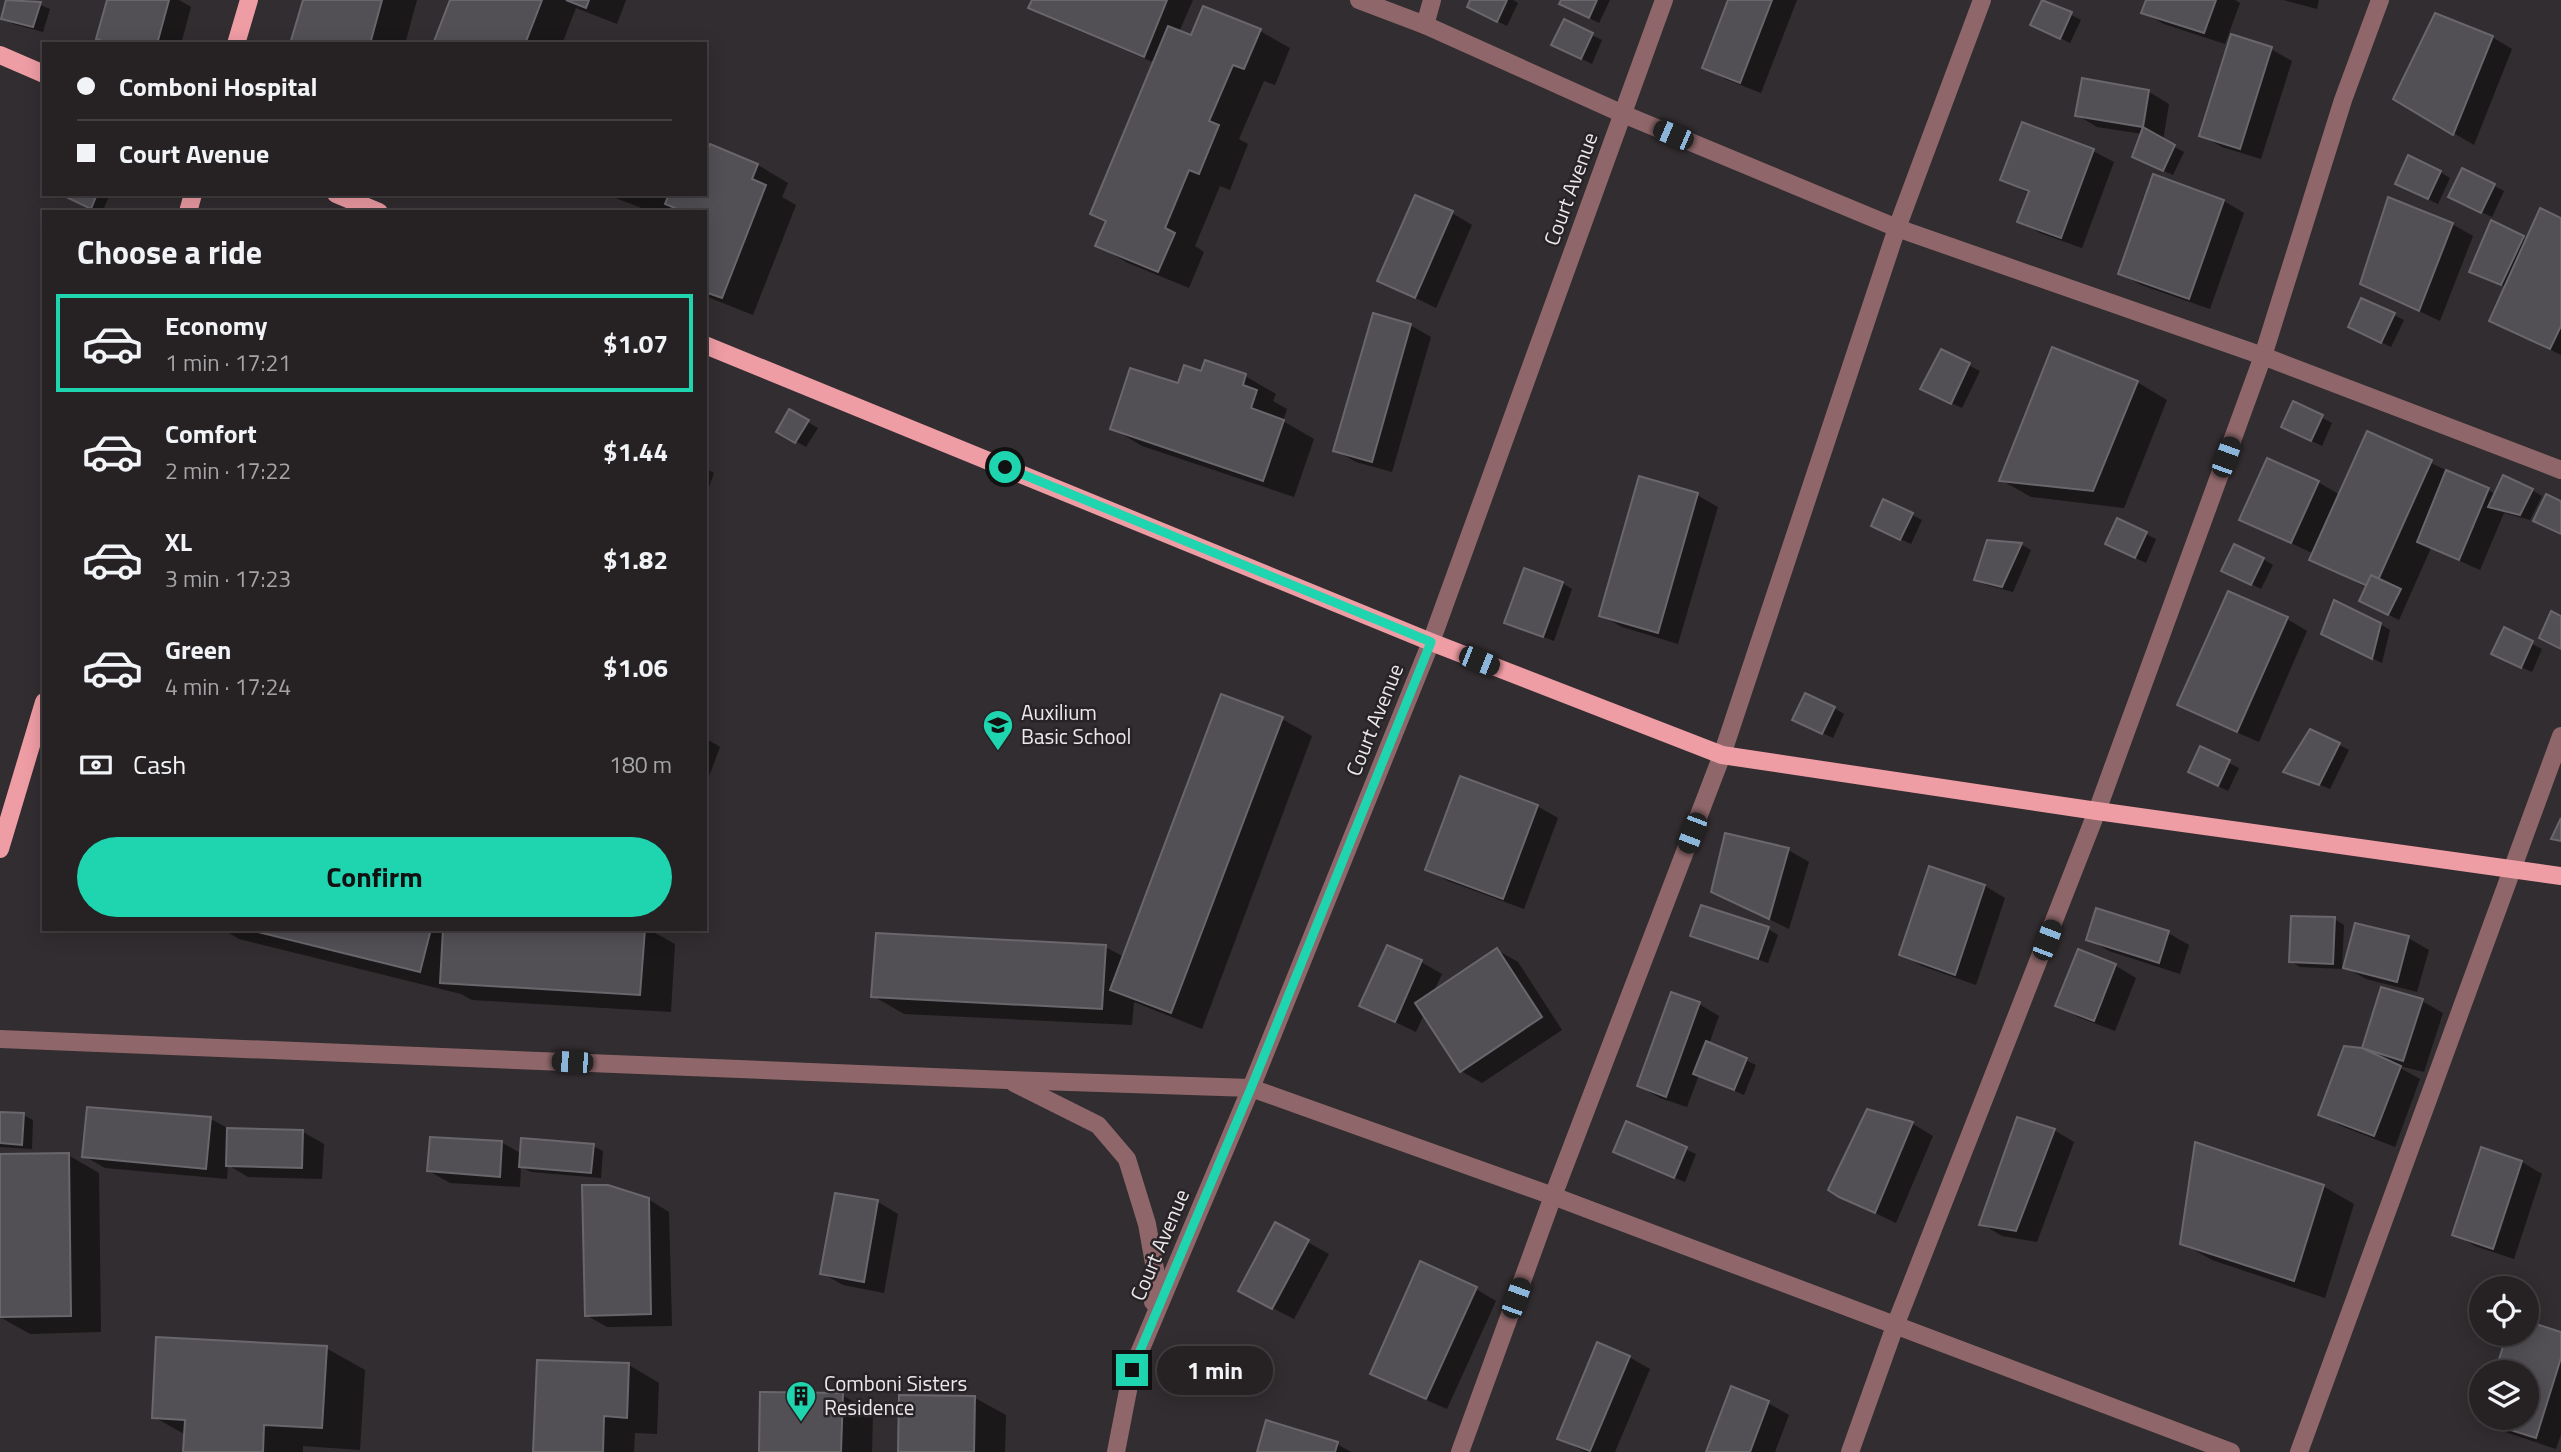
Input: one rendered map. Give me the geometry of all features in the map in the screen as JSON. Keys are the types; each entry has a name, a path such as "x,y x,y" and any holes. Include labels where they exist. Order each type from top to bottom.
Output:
{"main road":[{"path":"237,42 249,0"},
{"path":"0,55 42,73"},
{"path":"341,196 374,210"},
{"path":"707,346 1431,642 1722,755 2561,876"},
{"path":"0,849 42,709"}],"street":[{"path":"1359,0 1425,25 1623,114 1897,228 2263,356 2561,470"},
{"path":"1425,25 1433,0"},
{"name":"Court Avenue","path":"1116,1452 1132,1370 1251,1088 1431,642 1664,0"},
{"path":"1460,1452 1553,1196 1722,755 1897,228 1982,0"},
{"path":"1850,1452 1895,1326 2097,811 2263,356 2343,100 2380,0"},
{"path":"2299,1452 2561,736"},
{"path":"0,1039 1251,1088 1553,1196 2231,1452"},
{"path":"1007,1080 1098,1125 1127,1159 1147,1224 1158,1286 1132,1370"}],"building":[{"path":"6,0 41,2 33,27 1,19"},
{"path":"107,0 169,0 158,42 106,42 96,39"},
{"path":"303,0 382,0 371,42 291,42"},
{"path":"450,0 542,0 526,42 434,42"},
{"path":"566,0 589,0 586,8"},
{"path":"1032,0 1167,0 1144,57 1028,8"},
{"path":"1470,0 1507,0 1497,22 1467,7"},
{"path":"1561,0 1597,0 1589,18 1559,4"},
{"path":"1728,0 1772,0 1740,83 1702,68"},
{"path":"2042,0 2072,12 2060,39 2030,25"},
{"path":"2146,0 2216,0 2204,33 2141,13"},
{"path":"1203,6 1261,29 1244,69 1233,65 1209,121 1219,125 1199,174 1189,170 1165,228 1175,233 1158,272 1095,246 1106,221 1090,214 1168,26 1191,35"},
{"path":"2435,13 2493,36 2453,135 2393,99"},
{"path":"1564,19 1593,33 1581,59 1551,45"},
{"path":"2231,34 2272,47 2240,149 2199,136"},
{"path":"2082,78 2149,90 2143,127 2075,116"},
{"path":"2022,122 2094,149 2061,238 2017,222 2029,191 2000,180"},
{"path":"2143,127 2175,145 2163,171 2132,157"},
{"path":"710,144 758,164 752,179 766,185 722,298 707,293 707,210 674,210 665,204 668,196 707,196 707,151"},
{"path":"2408,155 2441,171 2428,199 2395,184"},
{"path":"2462,168 2495,184 2481,213 2448,197"},
{"path":"2153,174 2224,200 2189,299 2118,274"},
{"path":"1415,195 1453,211 1415,298 1377,281"},
{"path":"64,196 96,196 91,209"},
{"path":"2388,197 2453,223 2419,311 2360,284"},
{"path":"2540,208 2561,218 2561,326 2550,349 2489,321"},
{"path":"2491,220 2524,236 2501,285 2469,272"},
{"path":"2361,298 2395,313 2381,343 2348,327"},
{"path":"1373,313 1411,324 1372,462 1333,451"},
{"path":"2052,347 2138,381 2093,491 1999,481"},
{"path":"1941,349 1970,363 1951,404 1920,389"},
{"path":"1205,360 1246,374 1243,385 1257,390 1251,408 1284,420 1263,481 1110,429 1130,368 1178,383 1184,365 1201,371"},
{"path":"2293,401 2323,415 2311,441 2281,427"},
{"path":"789,409 809,420 795,443 776,432"},
{"path":"2367,431 2432,460 2374,589 2309,560"},
{"path":"2267,458 2319,481 2291,543 2239,520"},
{"path":"2446,470 2489,488 2459,560 2417,542"},
{"path":"2503,475 2533,489 2520,515 2488,507"},
{"path":"1639,476 1698,493 1658,633 1599,616"},
{"path":"2546,494 2561,501 2561,534 2533,521"},
{"path":"1883,499 1913,513 1900,540 1871,526"},
{"path":"2117,518 2147,532 2135,558 2105,544"},
{"path":"1987,540 2022,543 2002,587 1974,580"},
{"path":"2234,544 2264,558 2251,585 2221,571"},
{"path":"1524,568 1563,582 1543,637 1504,623"},
{"path":"2371,575 2401,589 2388,615 2359,601"},
{"path":"2228,591 2288,617 2237,732 2177,705"},
{"path":"2334,600 2381,623 2372,659 2321,634"},
{"path":"2551,611 2561,616 2561,649 2539,638"},
{"path":"2504,627 2533,641 2521,668 2491,654"},
{"path":"1805,693 1835,707 1822,734 1792,720"},
{"path":"1221,694 1283,717 1171,1013 1110,990"},
{"path":"2310,729 2340,743 2319,785 2283,772"},
{"path":"2200,746 2230,760 2218,786 2188,772"},
{"path":"1460,776 1538,805 1503,899 1425,870"},
{"path":"2561,818 2561,841 2551,839"},
{"path":"1725,833 1789,848 1769,919 1711,892"},
{"path":"1929,866 1985,885 1955,975 1899,955"},
{"path":"1701,905 1769,927 1758,959 1690,936"},
{"path":"2096,908 2169,931 2159,963 2086,940"},
{"path":"2291,916 2335,917 2333,964 2289,962"},
{"path":"2355,923 2409,936 2397,982 2343,968"},
{"path":"254,931 430,931 420,972"},
{"path":"443,931 645,931 640,995 440,983"},
{"path":"876,933 1106,945 1102,1009 871,997"},
{"path":"1387,945 1422,960 1395,1022 1359,1006"},
{"path":"1497,948 1542,1017 1460,1072 1415,1003"},
{"path":"2078,949 2116,964 2094,1021 2055,1006"},
{"path":"2381,987 2423,999 2403,1061 2362,1048"},
{"path":"1671,992 1700,1002 1666,1097 1637,1086"},
{"path":"1706,1041 1747,1058 1734,1090 1693,1074"},
{"path":"2344,1046 2362,1048 2401,1066 2374,1136 2318,1115"},
{"path":"87,1107 211,1117 206,1169 82,1157"},
{"path":"1867,1109 1913,1122 1875,1213 1828,1190"},
{"path":"0,1112 24,1113 22,1145 0,1143"},
{"path":"2017,1117 2055,1129 2016,1231 1979,1225"},
{"path":"1626,1121 1687,1147 1674,1178 1613,1152"},
{"path":"227,1128 303,1130 302,1168 226,1166"},
{"path":"430,1137 502,1141 500,1177 427,1171"},
{"path":"521,1138 594,1144 591,1173 519,1167"},
{"path":"2195,1142 2324,1185 2294,1281 2180,1244"},
{"path":"2481,1147 2522,1161 2493,1249 2452,1235"},
{"path":"69,1153 71,1316 0,1317 0,1154"},
{"path":"582,1185 608,1185 649,1198 651,1314 585,1316"},
{"path":"835,1193 878,1200 864,1282 820,1274"},
{"path":"1275,1222 1309,1240 1272,1309 1238,1291"},
{"path":"1420,1261 1477,1287 1426,1399 1370,1374"},
{"path":"2539,1325 2561,1332 2561,1358 2539,1428 2539,1360 2499,1360 2503,1346 2539,1346"},
{"path":"156,1337 327,1346 322,1428 264,1425 263,1452 183,1452 185,1420 152,1418"},
{"path":"1597,1342 1630,1356 1590,1451 1557,1439"},
{"path":"537,1360 629,1363 627,1418 604,1416 603,1452 533,1452"},
{"path":"1731,1386 1769,1401 1750,1452 1706,1452"},
{"name":"Comboni Sisters Residence","path":"760,1392 843,1393 841,1452 759,1452"},
{"name":"Comboni Sisters Residence","path":"899,1395 975,1396 974,1452 898,1452"},
{"path":"1266,1420 1338,1442 1335,1452 1257,1452"},
{"path":"2511,1430 2538,1430 2536,1438"}],"place":[{"name":"Auxilium Basic School","path":"998,752"},
{"name":"Comboni Sisters Residence","path":"801,1423"}],"route":[{"path":"1005,467 1431,642 1251,1088 1132,1370"}]}
